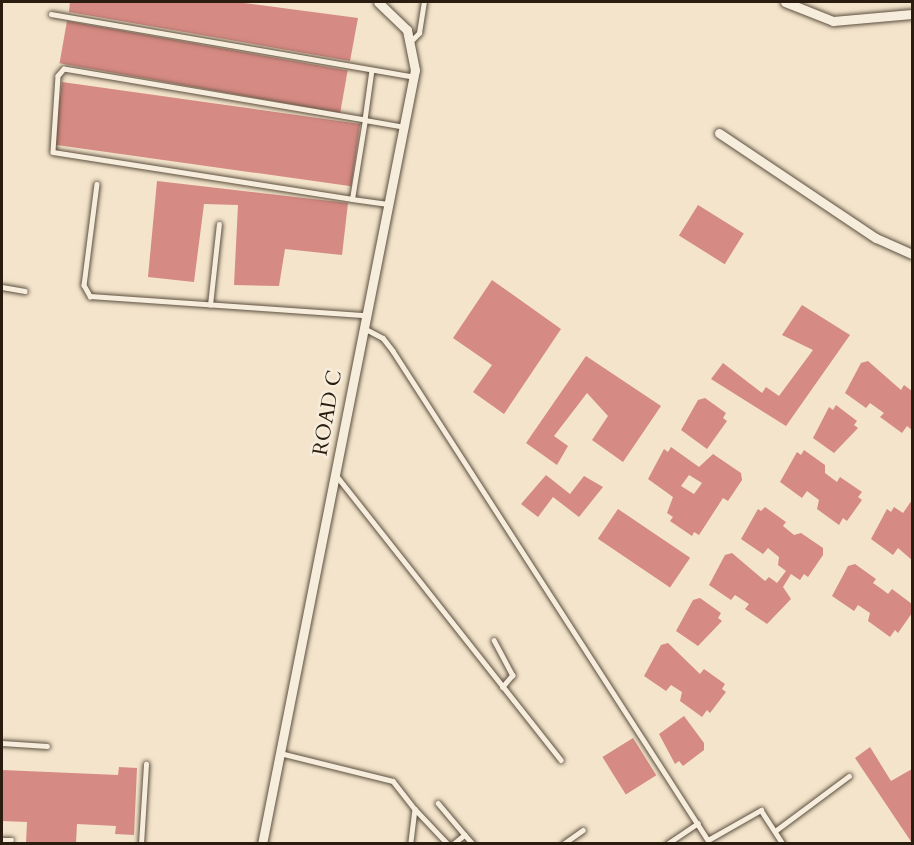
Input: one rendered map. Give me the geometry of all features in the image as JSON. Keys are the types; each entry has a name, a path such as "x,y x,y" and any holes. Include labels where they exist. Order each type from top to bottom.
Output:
{"street":[{"path":"378,2 412,40"},
{"path":"786,2 833,21 912,14"},
{"name":"ROAD C","path":"262,843 362,327 405,127 414,77 412,40"},
{"path":"719,133 876,238 912,254"}],"lane":[{"path":"412,40 419,33 423,2"},
{"path":"51,14 414,77"},
{"path":"390,204 60,156 53,152 50,141 58,76 64,69 74,68 405,127"},
{"path":"352,199 372,70"},
{"path":"98,184 85,292 97,298 365,315"},
{"path":"210,305 219,224"},
{"path":"2,287 25,291"},
{"path":"362,327 383,338 393,351 698,824 713,840 761,810 783,843"},
{"path":"335,474 561,760"},
{"path":"494,640 513,675 503,687"},
{"path":"2,743 47,746"},
{"path":"280,753 393,781 415,809 448,843"},
{"path":"141,843 146,764"},
{"path":"775,831 849,776"},
{"path":"438,803 472,843"},
{"path":"411,843 415,809"},
{"path":"667,843 698,824"},
{"path":"563,843 583,830"},
{"path":"454,843 465,835"},
{"path":"2,840 12,840"}],"building":[{"path":"70,2 236,2 358,18 350,61 69,12"},
{"path":"67,21 348,70 340,113 60,63"},
{"path":"62,82 360,124 351,186 53,144"},
{"path":"157,181 348,203 342,255 285,249 279,286 234,285 238,205 204,204 194,282 148,277"},
{"path":"698,205 744,234 725,264 679,236"},
{"path":"492,280 561,329 504,414 473,392 492,365 453,338"},
{"path":"802,305 850,335 786,426 711,379 723,363 762,393 766,387 779,396 813,350 782,335"},
{"path":"586,356 661,406 623,462 592,440 608,416 587,393 554,436 568,446 557,465 526,443"},
{"path":"868,361 901,390 904,385 912,391 912,430 907,426 902,433 880,417 884,413 870,403 866,408 845,393 861,363"},
{"path":"705,398 726,413 723,418 727,421 707,449 681,430 698,400"},
{"path":"836,405 857,421 854,425 858,428 834,453 813,438 829,407 833,410"},
{"path":"671,447 699,467 713,454 741,473 742,480 728,501 723,498 699,535 694,532 692,536 670,521 673,517 667,513 673,497 648,479 664,449 668,452","holes":["689,475 702,483 694,494 681,486"]},
{"path":"804,450 825,465 825,473 837,482 840,477 862,492 858,497 862,500 847,521 843,518 839,525 817,509 819,500 807,491 802,498 780,482 797,452 801,455"},
{"path":"546,475 570,494 584,476 603,487 579,517 553,497 538,517 521,504"},
{"path":"912,500 912,560 898,548 893,555 871,539 887,509 891,512 894,507 903,513"},
{"path":"765,507 786,522 783,526 794,535 801,533 823,548 823,555 808,577 804,574 800,580 791,574 783,587 791,599 767,624 745,609 749,604 735,595 731,600 709,585 725,555 732,553 765,581 769,577 777,583 786,571 778,565 779,557 768,548 763,554 741,539 758,509 761,511"},
{"path":"618,509 690,558 670,587 598,539"},
{"path":"855,564 876,579 873,583 888,594 892,589 912,604 912,613 898,633 895,630 890,637 868,621 870,613 858,605 854,611 832,596 848,566"},
{"path":"700,598 721,613 718,618 722,621 698,646 676,631 693,600"},
{"path":"668,643 700,674 704,669 725,684 722,689 726,692 710,713 707,710 702,717 680,701 682,692 671,685 666,691 644,676 661,645"},
{"path":"684,716 704,743 704,750 683,766 679,761 675,764 659,734"},
{"path":"633,738 656,775 626,794 602,757"},
{"path":"870,747 891,781 912,769 912,843 855,758"},
{"path":"119,767 137,768 134,835 115,834 116,826 77,824 76,843 26,843 27,822 2,821 2,770 118,775"}]}
